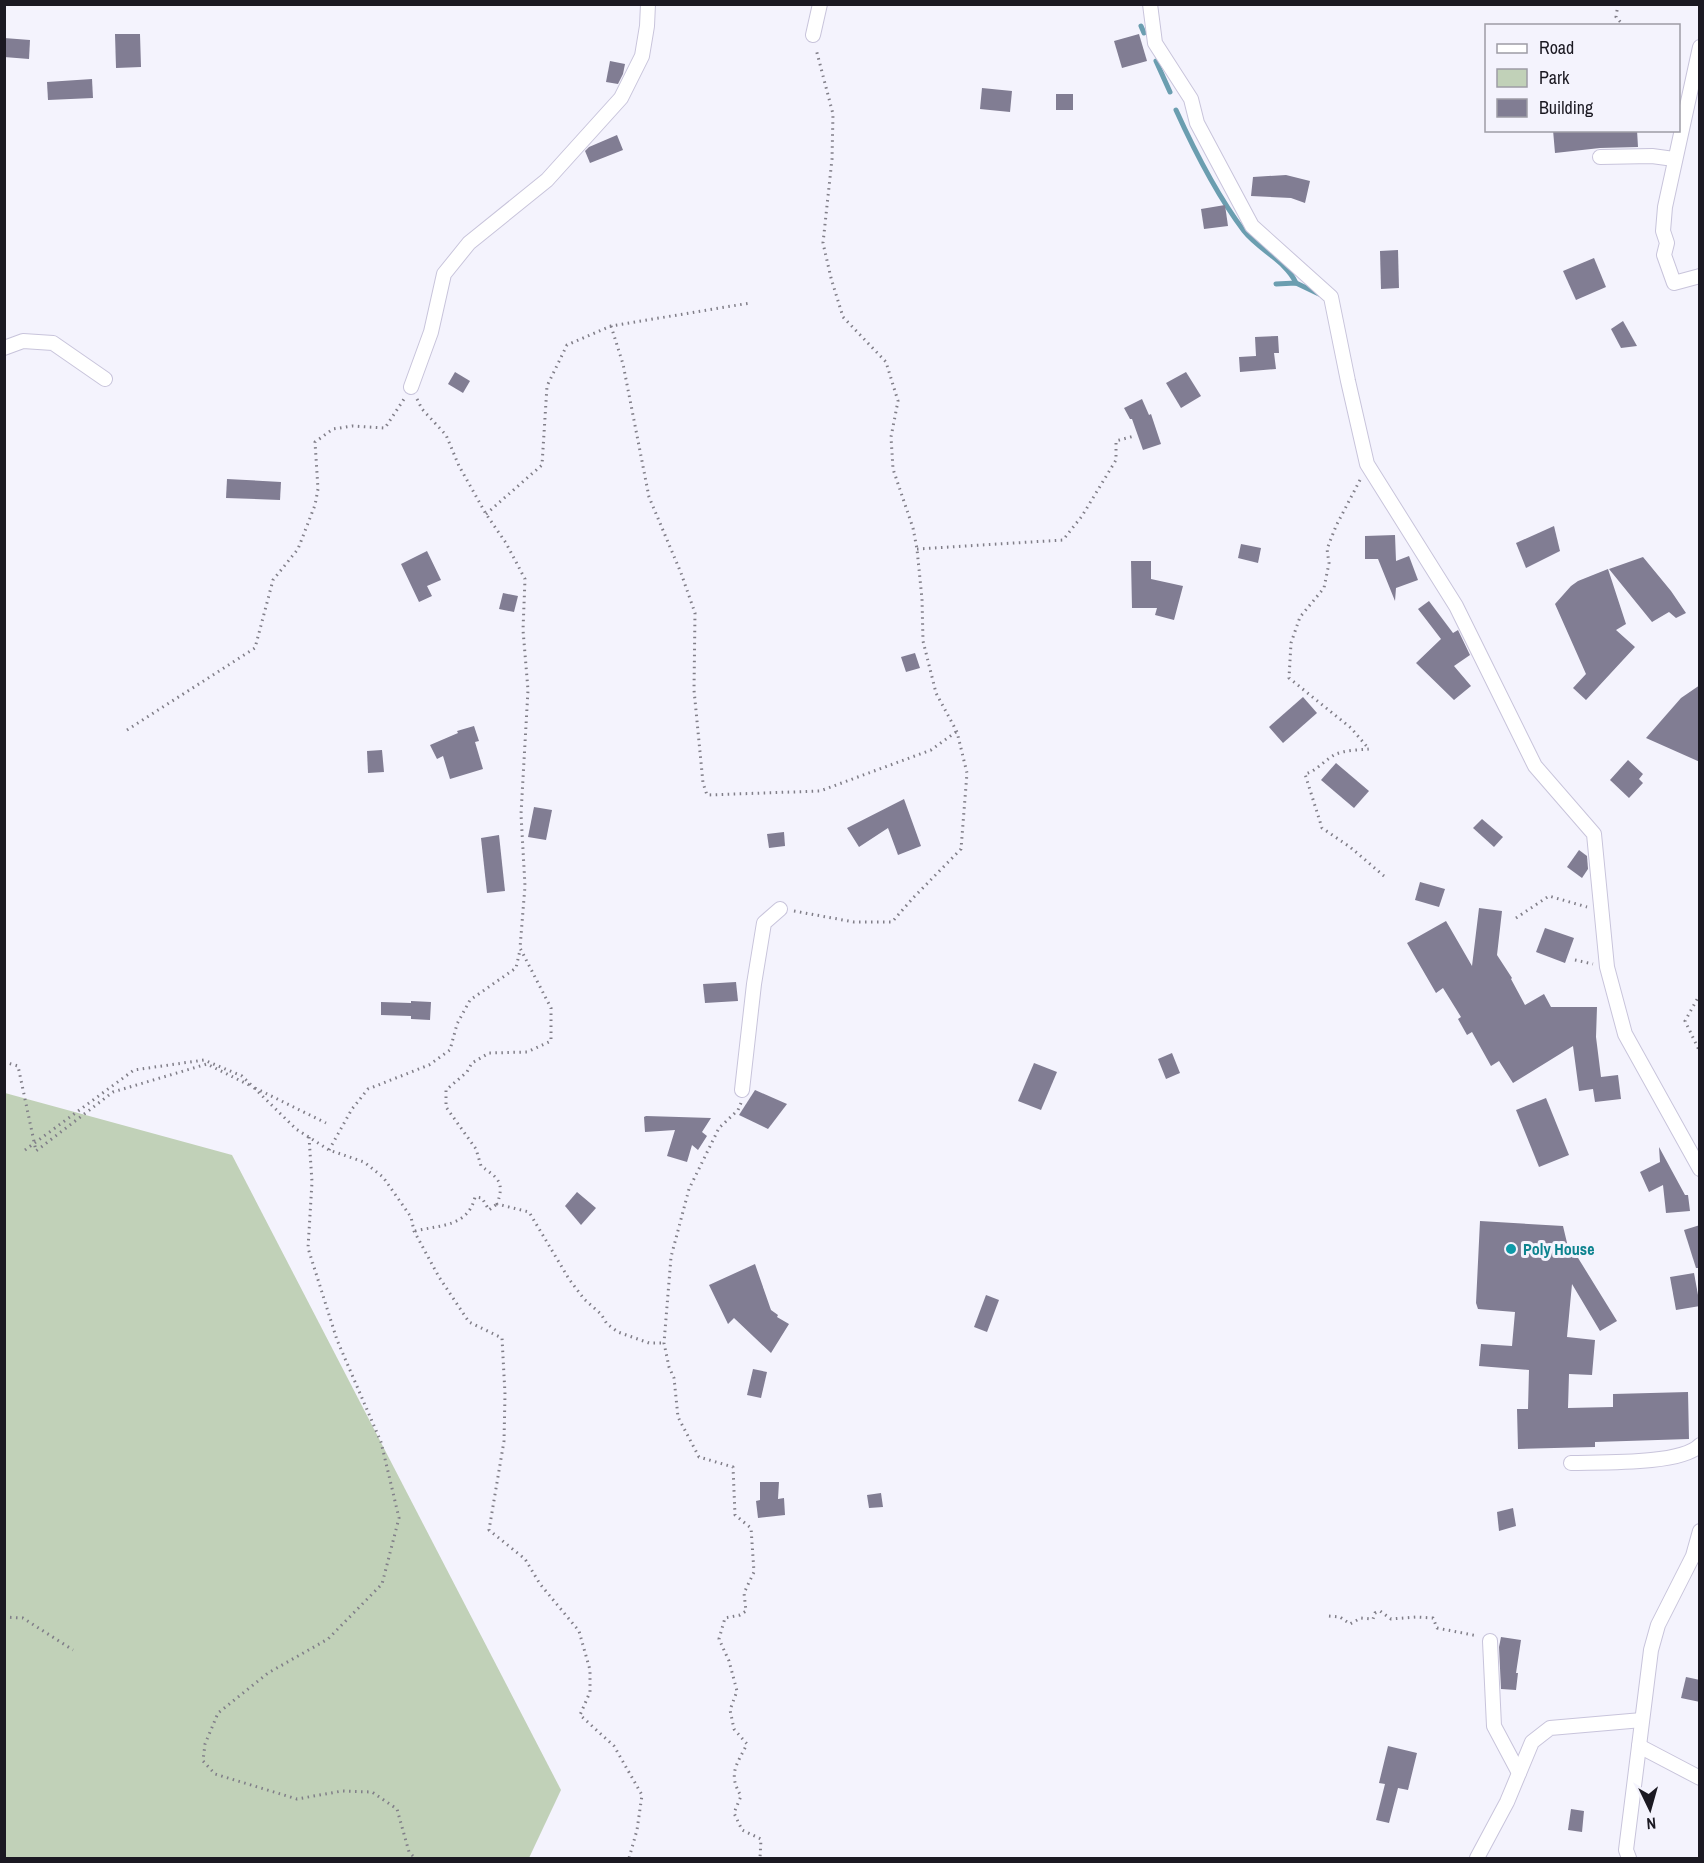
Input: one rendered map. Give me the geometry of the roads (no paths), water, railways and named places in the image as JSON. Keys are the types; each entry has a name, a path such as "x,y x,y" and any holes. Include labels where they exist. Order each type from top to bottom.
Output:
{"street":[{"path":"411,387 432,332 444,274 469,243 548,180 621,98 642,56 648,4"},
{"path":"813,35 820,4"},
{"path":"1150,4 1155,43 1191,99 1197,123 1252,226 1332,297 1367,464 1456,606 1535,766 1594,834 1606,967 1625,1034 1700,1169"},
{"path":"1700,47 1674,159 1663,231 1667,243 1664,255 1674,283 1700,276"},
{"path":"1600,157 1652,156 1674,159"},
{"path":"4,348 23,340 53,343 105,379"},
{"path":"742,1090 754,984 764,923 780,909"},
{"path":"1571,1463 1651,1460 1694,1450 1700,1444"},
{"path":"1629,1858 1626,1850 1651,1650 1658,1625 1693,1556 1700,1531"},
{"path":"1490,1641 1494,1726 1519,1773"},
{"path":"1477,1858 1507,1802 1532,1742 1550,1728 1642,1720"},
{"path":"1639,1746 1700,1778"}],"waterway":[{"path":"1141,26 1144,33"},
{"path":"1156,61 1170,92"},
{"path":"1176,110 1207,172 1234,217 1250,238 1286,268 1296,283"},
{"path":"1276,284 1296,283 1319,294"}],"place":[{"name":"Poly House","path":"1511,1249"}]}
